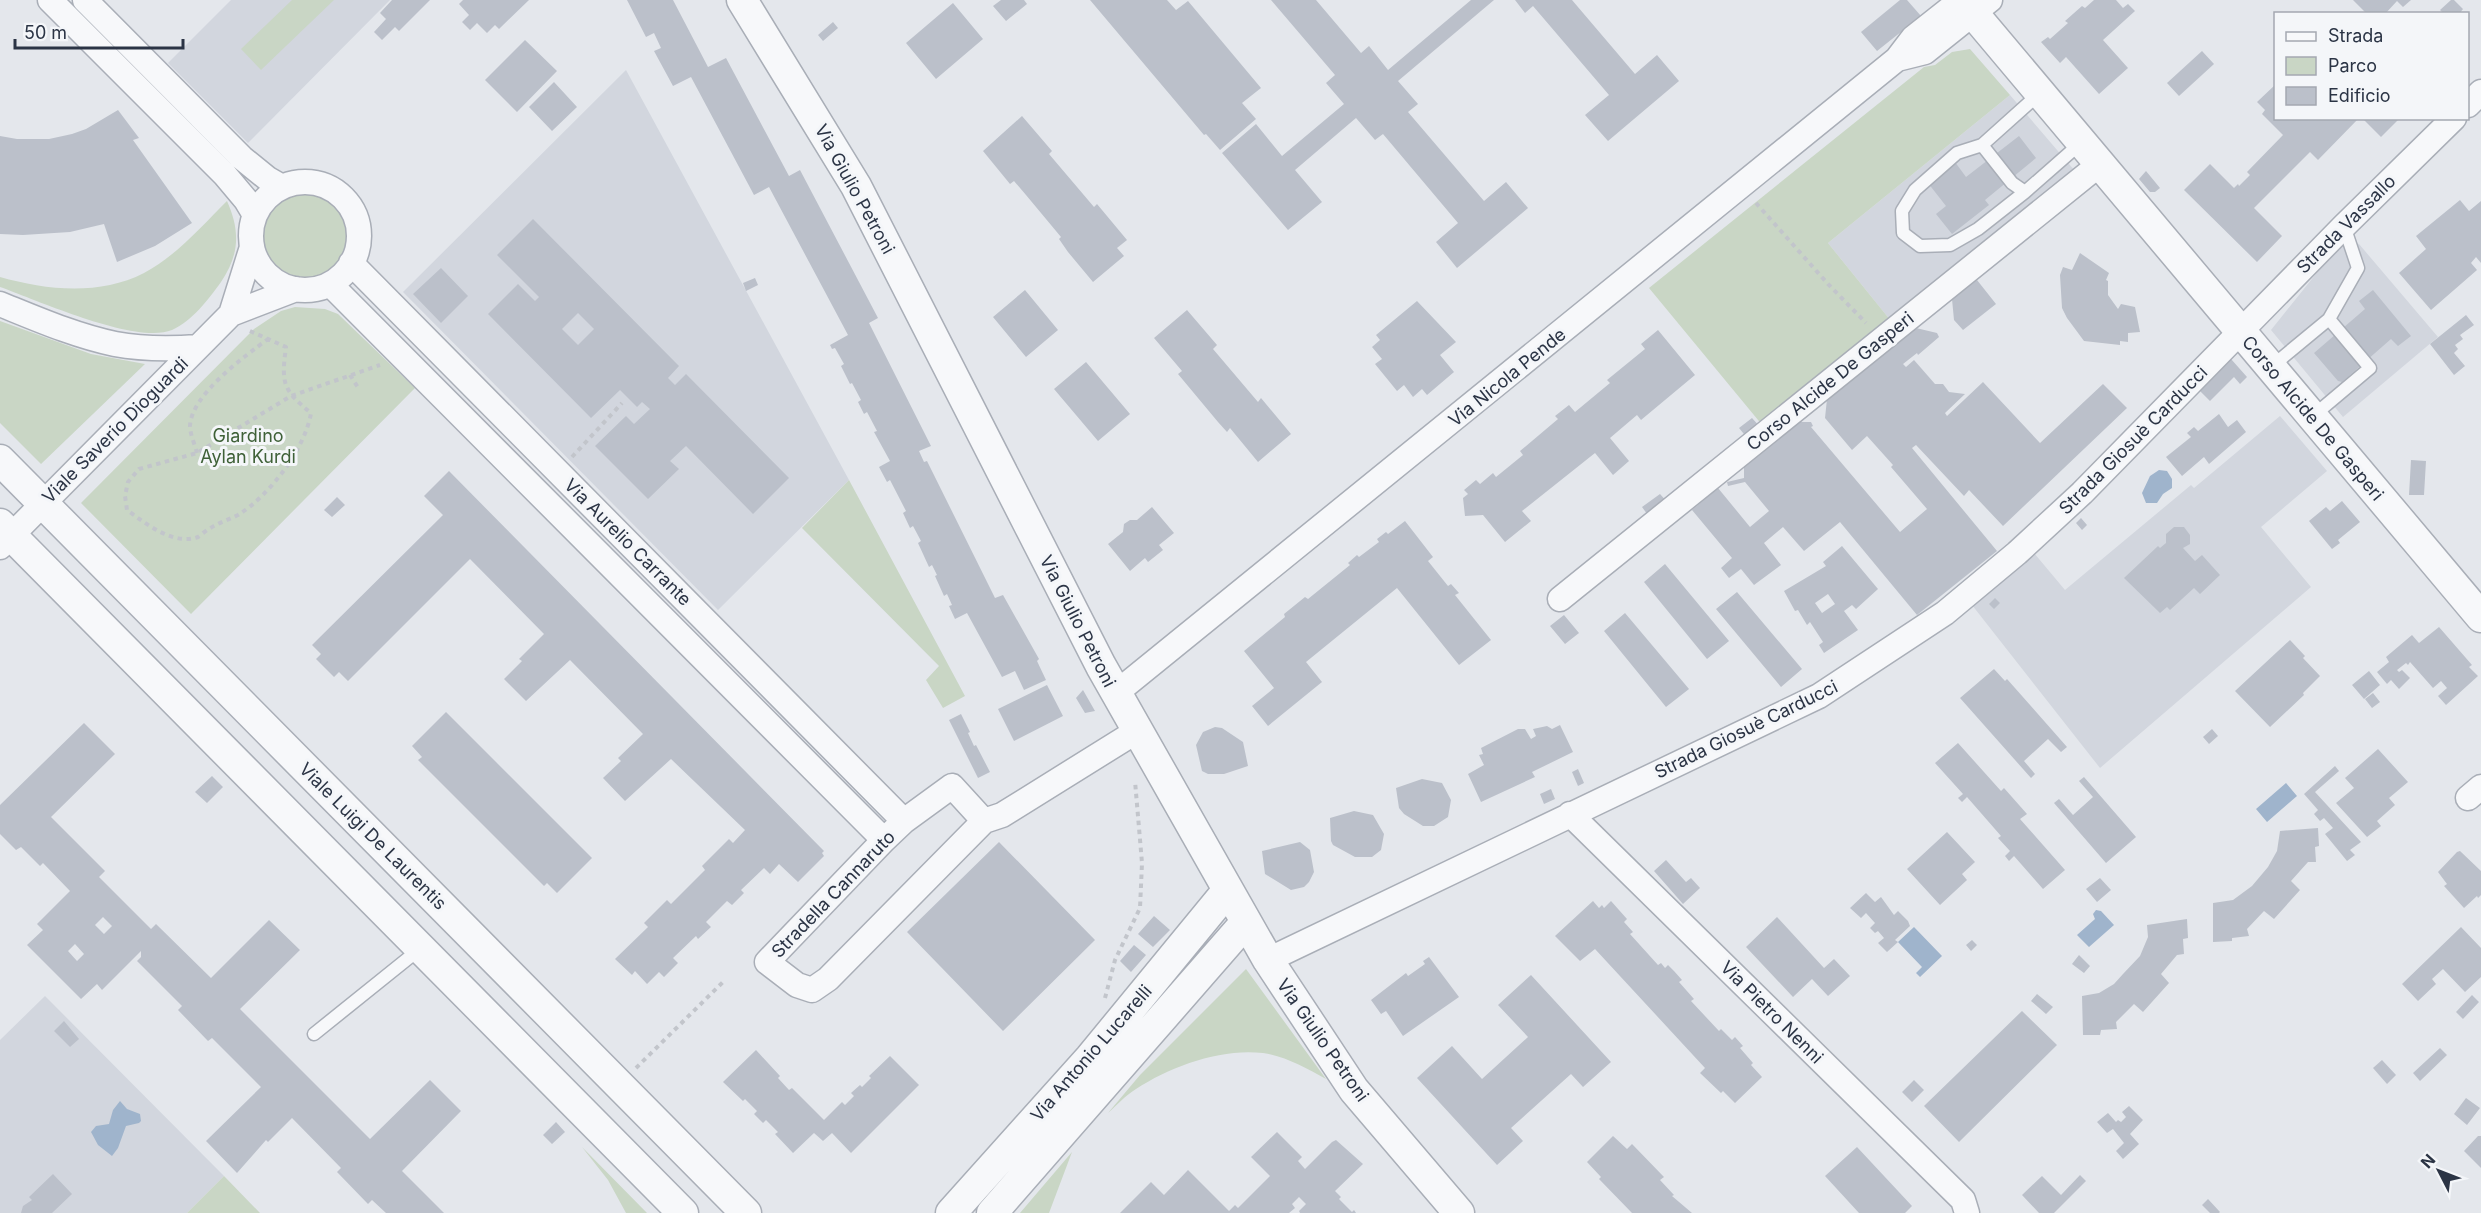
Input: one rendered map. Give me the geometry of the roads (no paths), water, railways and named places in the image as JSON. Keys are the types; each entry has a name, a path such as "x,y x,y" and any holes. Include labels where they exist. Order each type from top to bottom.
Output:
{"street":[{"path":"50,0 225,175 255,215"},
{"path":"85,0 242,158 282,187"},
{"name":"Via Giulio Petroni","path":"742,0 856,186 1116,693 1268,960 1354,1090 1459,1213"},
{"name":"Via Nicola Pende","path":"1116,693 1898,59 1925,52 1972,4"},
{"name":"Corso Alcide De Gasperi","path":"1972,4 2040,92 2481,616"},
{"path":"2469,104 2481,92"},
{"name":"Strada Vassallo","path":"2240,331 2452,120"},
{"name":"Corso Alcide De Gasperi","path":"1560,599 1883,339 2092,153"},
{"path":"299,182 316,183 332,189 345,200 354,214 358,230 357,247 351,263 342,275 330,284 313,290 281,285 269,277 259,265 252,247 252,227 255,215 262,203 282,187 299,182"},
{"name":"Viale Saverio Dioguardi","path":"239,322 252,247"},
{"name":"Via Aurelio Carrante","path":"351,263 904,821"},
{"name":"Via Aurelio Carrante","path":"330,284 884,840"},
{"name":"Viale Saverio Dioguardi","path":"4,536 42,504 198,347 296,289"},
{"path":"0,304 50,324 113,344 142,347 198,347"},
{"name":"Strada Giosuè Carducci","path":"1268,960 1819,696 1945,613 2017,553 2082,493 2240,331"},
{"name":"Viale Luigi De Laurentis","path":"0,460 746,1213"},
{"path":"4,536 421,948 683,1213"},
{"name":"Stradella Cannaruto","path":"984,821 952,786 904,821 884,840 767,962 797,985 812,990 828,979 984,821 1002,815 1143,741"},
{"name":"Via Pietro Nenni","path":"1570,814 1964,1200 1967,1213"},
{"name":"Via Antonio Lucarelli","path":"951,1213 1090,1058 1228,890"},
{"name":"Via Antonio Lucarelli","path":"992,1213 1246,922"}],"lane":[{"path":"2040,92 1982,145 1957,153 1915,190 1902,211 1903,233 1920,246 1950,245 1978,229 2025,192 2092,153"},
{"path":"1982,145 2012,183 2025,192"},
{"path":"2271,367 2329,319 2358,268 2344,226"},
{"path":"2312,417 2370,368 2329,319"},
{"path":"314,1034 421,948"}],"water":[{"path":"2159,470 2167,471 2172,479 2172,488 2163,494 2157,503 2146,503 2142,493 2150,476"},
{"path":"2286,783 2297,796 2267,822 2256,809"},
{"path":"2096,910 2101,911 2114,925 2089,947 2077,935 2095,919 2093,914"},
{"path":"1914,927 1942,956 1920,977 1916,973 1922,967 1898,942"},
{"path":"120,1101 127,1109 140,1114 141,1121 126,1126 118,1148 112,1156 98,1145 91,1132 96,1126 109,1124 113,1110"}],"park label":[{"name":"Giardino Aylan Kurdi","path":"248,445"}]}
